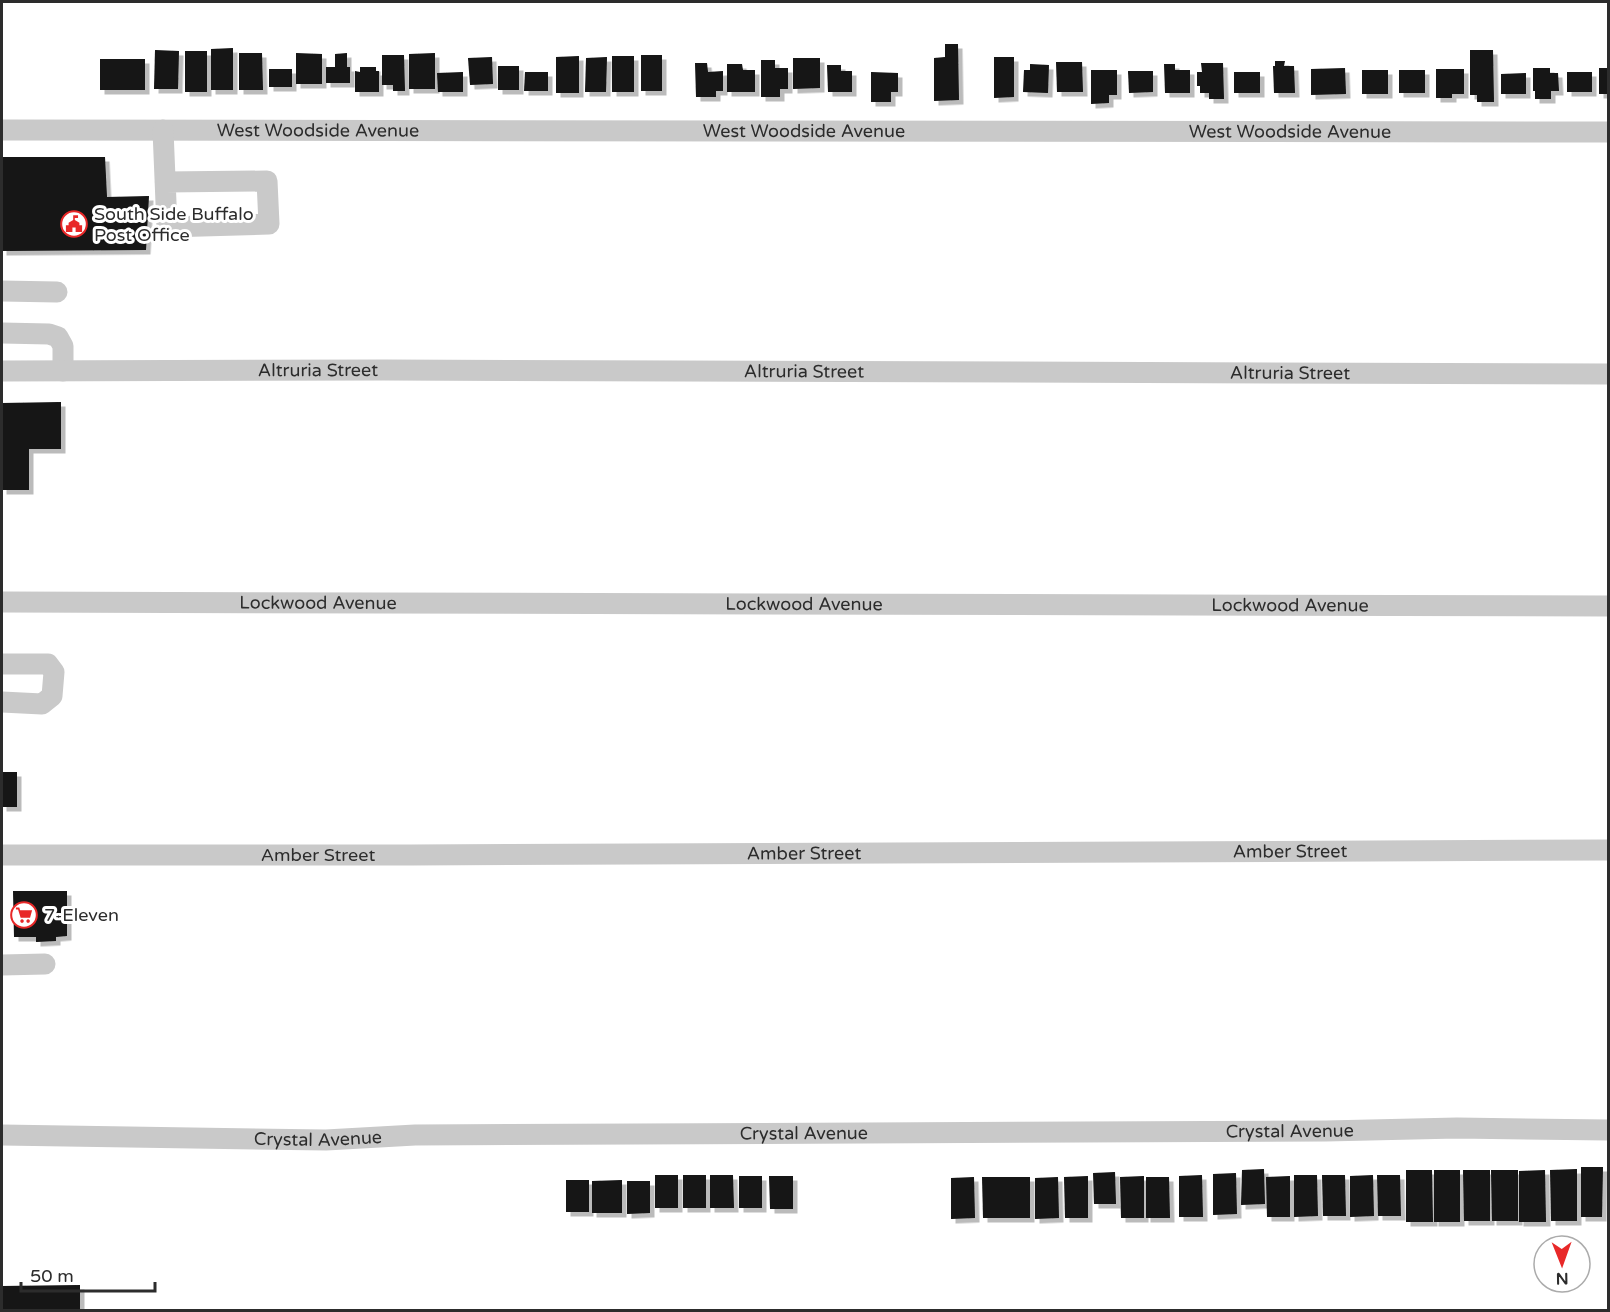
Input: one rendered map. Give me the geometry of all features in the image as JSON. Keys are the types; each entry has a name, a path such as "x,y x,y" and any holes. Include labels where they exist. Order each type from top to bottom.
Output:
{"street":[{"name":"West Woodside Avenue","path":"2,130 1608,132"},
{"path":"163,130 165,182 167,227 269,224 267,181 165,182"},
{"path":"2,291 57,292"},
{"path":"2,333 49,333 58,337 63,346 63,371"},
{"name":"Altruria Street","path":"2,371 1608,374"},
{"name":"Lockwood Avenue","path":"2,602 1608,606"},
{"path":"2,664 48,664 54,672 52,696 42,704 2,702"},
{"name":"Amber Street","path":"2,855 1608,850"},
{"path":"2,965 45,964"},
{"name":"Crystal Avenue","path":"2,1135 326,1140 415,1135 1326,1131 1457,1128 1608,1130"}],"building":[{"path":"945,44 958,44 959,100 934,101 934,58 945,57"},
{"path":"233,48 233,90 211,90 211,49"},
{"path":"155,50 179,51 178,89 154,89"},
{"path":"1470,50 1493,50 1494,102 1477,102 1477,95 1470,95"},
{"path":"185,51 207,51 207,92 185,92"},
{"path":"239,53 262,53 263,90 239,90"},
{"path":"296,53 322,54 322,84 296,84"},
{"path":"347,53 350,83 326,83 326,67 335,67 335,54"},
{"path":"435,53 435,89 409,89 409,54"},
{"path":"382,55 404,55 405,91 393,91 393,85 382,85"},
{"path":"641,55 662,55 662,91 641,91"},
{"path":"579,56 579,93 556,93 556,57"},
{"path":"612,56 634,56 634,92 612,92"},
{"path":"492,57 493,84 470,85 468,58"},
{"path":"607,57 606,92 585,92 586,58"},
{"path":"994,57 1014,57 1014,97 994,98"},
{"path":"793,58 820,58 820,88 793,89"},
{"path":"100,59 145,59 145,90 100,90"},
{"path":"761,60 775,60 775,68 788,68 788,89 780,89 780,97 761,97"},
{"path":"1275,61 1285,61 1284,66 1294,66 1295,93 1274,93 1273,66 1275,66"},
{"path":"1056,62 1082,62 1083,92 1057,92"},
{"path":"695,63 707,63 708,72 723,71 723,91 716,91 716,97 696,97"},
{"path":"1201,63 1223,63 1224,99 1209,99 1209,93 1200,93 1200,86 1197,86 1197,72 1202,72"},
{"path":"727,64 742,64 743,70 755,70 755,92 727,92"},
{"path":"1030,64 1049,65 1048,93 1023,92 1024,70 1030,70"},
{"path":"1164,64 1175,64 1175,70 1190,70 1190,93 1165,93"},
{"path":"827,65 841,65 841,71 852,71 852,92 828,92"},
{"path":"498,66 519,66 519,90 498,90"},
{"path":"360,67 376,67 376,71 379,71 379,92 355,92 355,71 360,72"},
{"path":"1345,68 1346,94 1311,95 1311,69"},
{"path":"1533,68 1550,68 1550,73 1558,73 1559,91 1551,91 1551,99 1535,99"},
{"path":"1599,68 1608,68 1608,94 1599,94"},
{"path":"269,69 292,69 292,87 269,87"},
{"path":"1436,69 1464,69 1464,94 1452,94 1452,98 1436,98"},
{"path":"1091,70 1117,70 1117,95 1109,95 1109,103 1091,104"},
{"path":"1362,70 1388,70 1388,94 1362,94"},
{"path":"1399,70 1425,70 1425,93 1399,93"},
{"path":"1128,71 1153,71 1153,92 1129,93"},
{"path":"463,72 463,92 438,92 437,73"},
{"path":"525,72 548,72 548,91 524,91"},
{"path":"871,72 898,73 898,92 891,92 891,102 871,102"},
{"path":"1234,72 1260,72 1260,93 1234,93"},
{"path":"1567,72 1592,72 1592,92 1567,92"},
{"path":"1526,73 1526,94 1501,94 1501,74"},
{"name":"South Side Buffalo Post Office","path":"2,157 105,157 107,197 149,196 146,250 2,251"},
{"path":"61,402 61,449 29,449 29,490 2,490 2,403"},
{"path":"2,772 17,772 17,807 2,807"},
{"path":"13,891 67,891 67,936 56,937 56,941 36,942 36,937 14,937"},
{"path":"1581,1167 1603,1167 1602,1217 1581,1217"},
{"path":"1264,1169 1265,1204 1241,1205 1242,1170"},
{"path":"1577,1169 1577,1221 1551,1221 1550,1170"},
{"path":"1406,1170 1432,1170 1433,1222 1406,1222"},
{"path":"1434,1170 1460,1170 1460,1222 1434,1222"},
{"path":"1463,1170 1490,1170 1490,1221 1464,1221"},
{"path":"1491,1170 1518,1170 1518,1221 1492,1221"},
{"path":"1545,1170 1546,1222 1519,1222 1519,1171"},
{"path":"1115,1172 1116,1204 1094,1204 1093,1173"},
{"path":"1236,1173 1237,1214 1213,1215 1213,1174"},
{"path":"655,1175 678,1175 678,1208 655,1208"},
{"path":"683,1175 706,1175 706,1208 683,1208"},
{"path":"710,1175 733,1175 734,1208 710,1208"},
{"path":"1202,1175 1203,1217 1179,1217 1179,1176"},
{"path":"1294,1175 1317,1175 1318,1216 1294,1217"},
{"path":"1322,1175 1345,1175 1346,1216 1323,1216"},
{"path":"1373,1175 1374,1216 1350,1217 1350,1176"},
{"path":"1377,1175 1400,1175 1401,1216 1378,1216"},
{"path":"739,1176 762,1176 762,1208 739,1208"},
{"path":"769,1176 793,1176 793,1209 770,1209"},
{"path":"1088,1176 1088,1218 1065,1218 1064,1177"},
{"path":"1144,1176 1144,1218 1121,1218 1120,1177"},
{"path":"1290,1176 1290,1217 1267,1217 1266,1177"},
{"path":"974,1177 975,1218 951,1219 951,1178"},
{"path":"982,1177 1030,1177 1030,1218 983,1218"},
{"path":"1058,1177 1059,1218 1035,1219 1035,1178"},
{"path":"1146,1177 1169,1177 1170,1218 1146,1218"},
{"path":"566,1180 589,1180 589,1212 566,1212"},
{"path":"622,1180 622,1213 592,1213 592,1181"},
{"path":"627,1181 650,1181 650,1213 627,1214"},
{"path":"80,1285 80,1310 2,1310 2,1286"}],"place":[{"name":"South Side Buffalo Post Office","path":"74,224"},
{"name":"7-Eleven","path":"24,915"}]}
